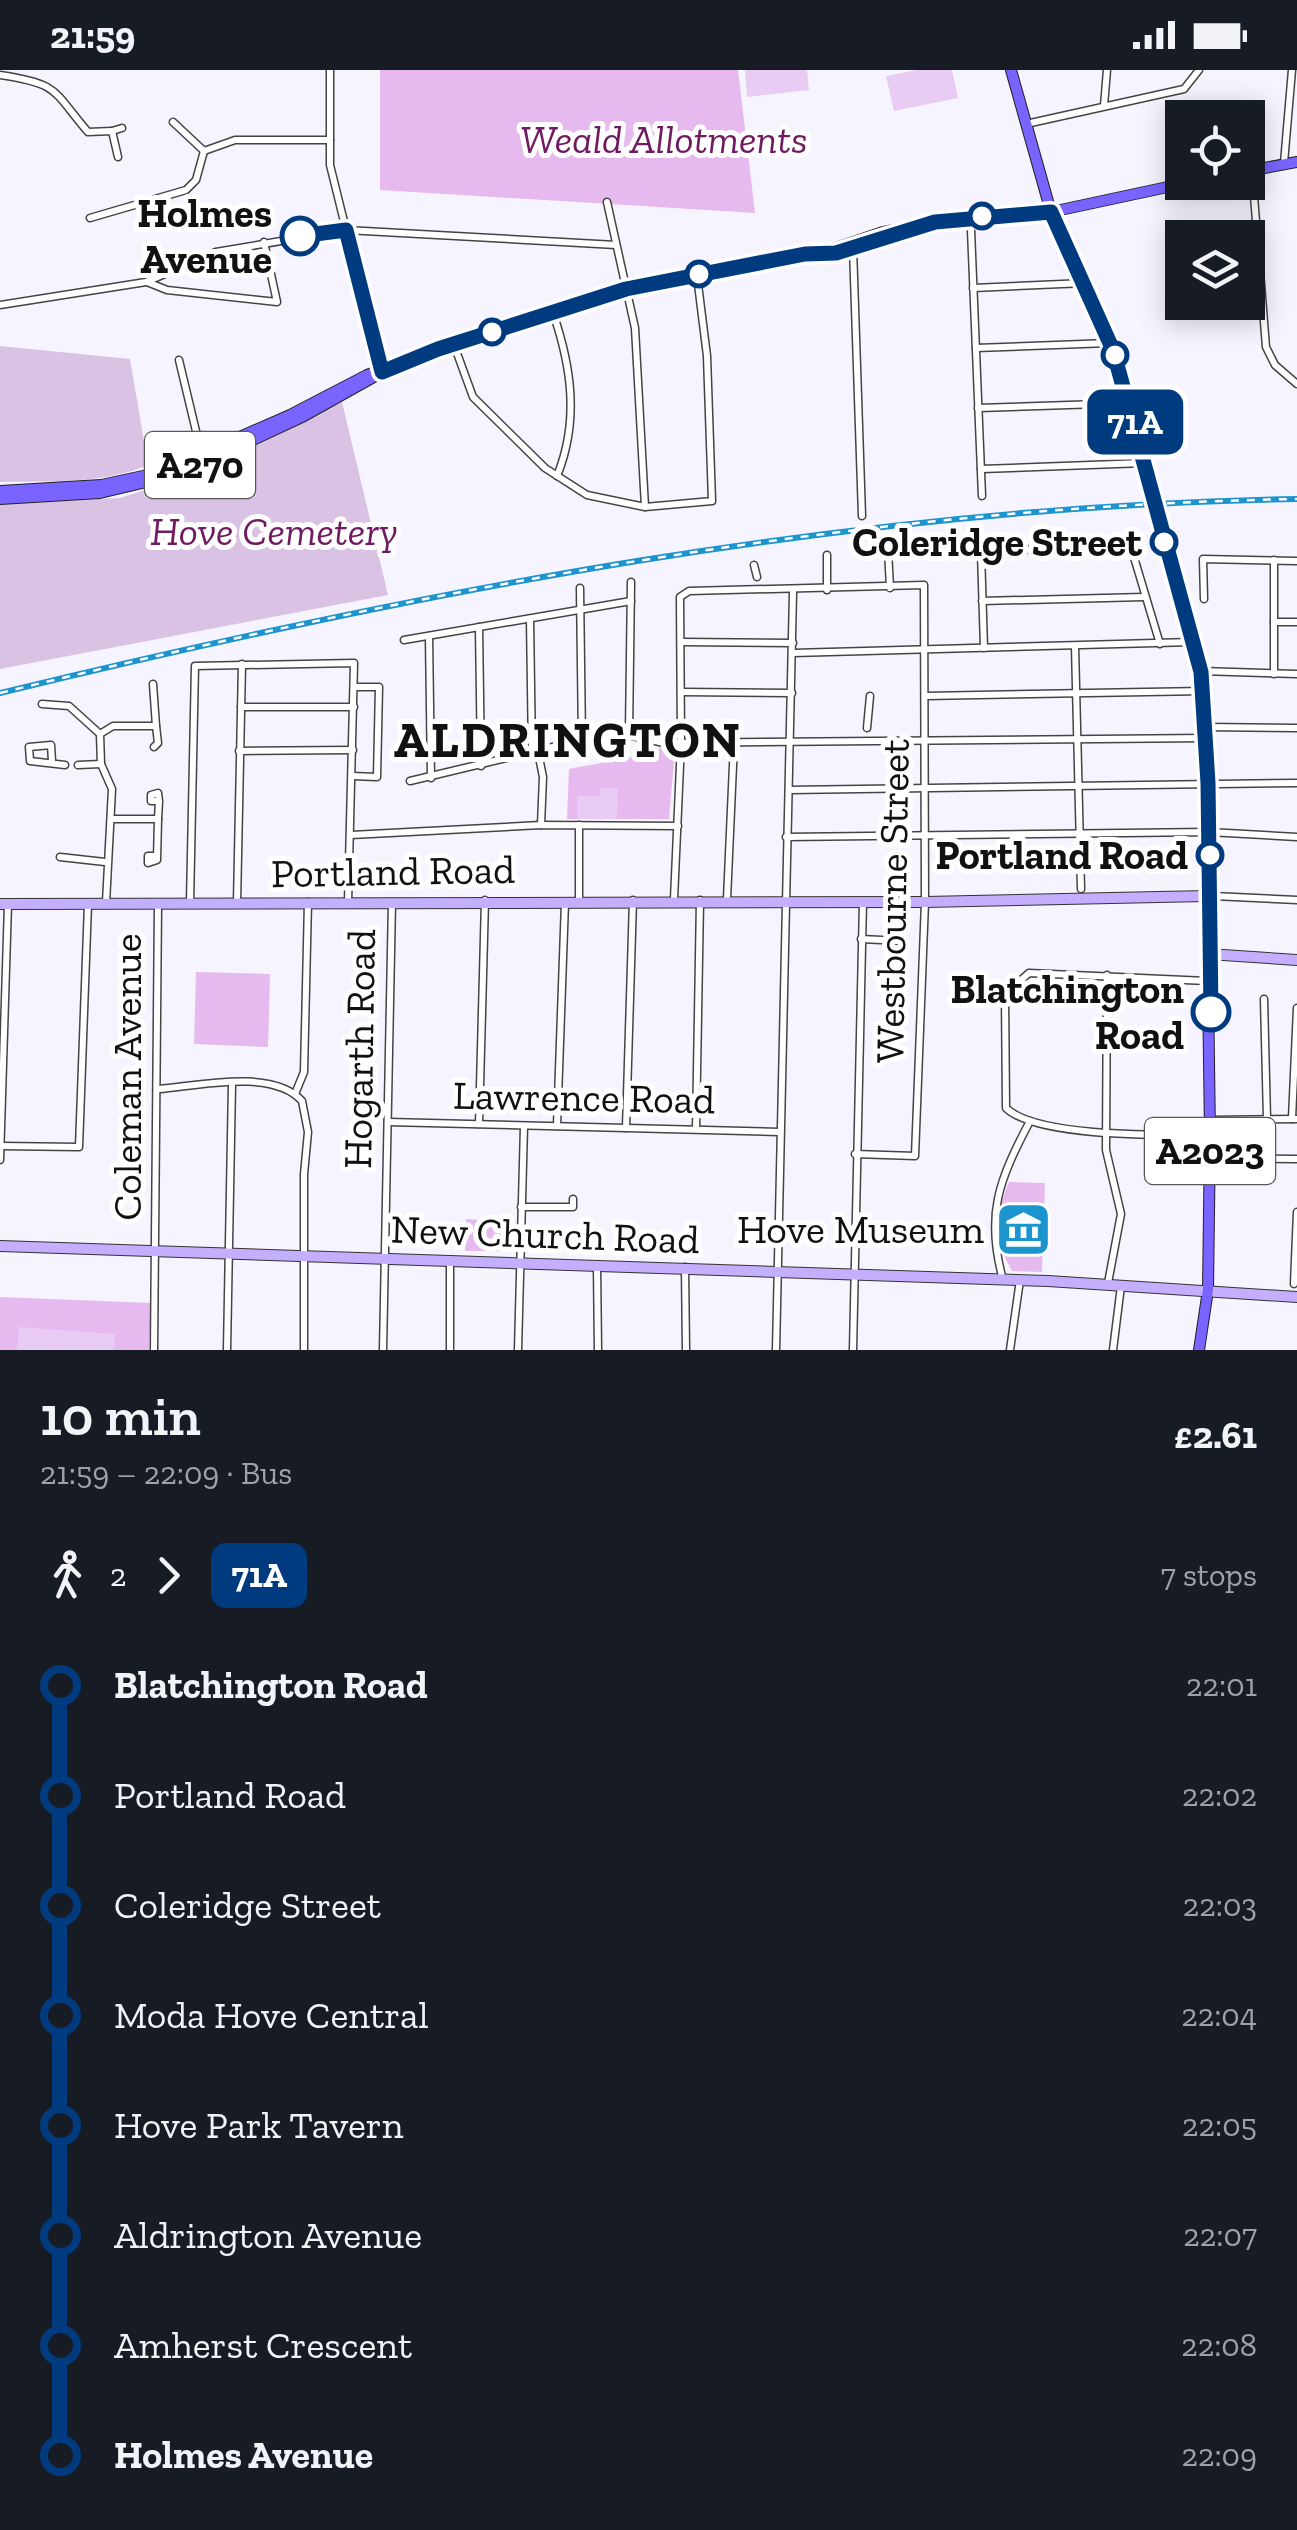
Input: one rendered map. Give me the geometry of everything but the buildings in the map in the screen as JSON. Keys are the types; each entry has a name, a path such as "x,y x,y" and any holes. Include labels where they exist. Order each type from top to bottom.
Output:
{"main road":[{"name":"A2023","path":"1012,70 1051,212 1086,283 1130,403 1204,691 1211,896 1210,1158 1208,1290 1199,1350"},
{"path":"1265,168 1297,162"},
{"name":"A270","path":"0,495 124,481 204,459 367,375 626,289 830,250 836,253 935,222 1051,212 1165,188"},
{"name":"Portland Road","path":"4,904 674,899 925,902 1211,896"},
{"name":"A2023","path":"1211,954 1211,1012"},
{"path":"1211,954 1297,960"},
{"name":"New Church Road","path":"0,1246 1296,1291"}],"street":[{"path":"330,70 330,165 382,372"},
{"path":"1104,106 1107,70"},
{"path":"1024,125 1184,89 1199,70"},
{"path":"1284,164 1292,70"},
{"path":"0,74 48,84 73,108 88,132 122,128"},
{"path":"173,122 204,150"},
{"path":"112,131 118,157"},
{"path":"204,150 235,140 330,140"},
{"path":"90,218 186,190 196,180 204,150"},
{"path":"1253,200 1266,347 1275,364 1297,384"},
{"path":"608,202 635,328 644,507"},
{"path":"98,204 101,214"},
{"path":"0,305 146,282 216,252 346,230 616,244"},
{"path":"971,230 982,496"},
{"path":"146,282 166,290 277,302 264,242"},
{"path":"853,245 862,516"},
{"path":"164,272 166,290"},
{"path":"454,345 472,398 557,476 603,501 644,507 714,498 704,315 696,275"},
{"path":"973,288 1086,283"},
{"path":"552,312 567,359 571,442 557,476"},
{"path":"976,348 1110,343"},
{"path":"179,360 204,459"},
{"path":"978,408 1130,403"},
{"path":"981,469 1146,464"},
{"path":"984,648 981,552 1130,544 1160,644"},
{"path":"674,899 684,593 757,584 793,592 890,588 888,550"},
{"path":"826,555 827,590"},
{"path":"1204,599 1203,559 1297,561"},
{"path":"1274,560 1274,674"},
{"path":"754,565 757,584"},
{"path":"629,733 631,582"},
{"name":"Westbourne Street","path":"854,1154 916,1156 925,902 924,586 890,588"},
{"path":"580,588 582,741"},
{"path":"776,1350 793,592"},
{"path":"982,600 1144,597"},
{"path":"404,640 631,601"},
{"path":"530,618 534,753 543,776 541,824"},
{"path":"1274,622 1297,622"},
{"path":"479,627 480,766"},
{"path":"429,636 431,778"},
{"path":"681,642 792,643"},
{"path":"793,653 1193,642"},
{"path":"1076,646 1081,888"},
{"path":"190,903 195,666 354,663 348,903"},
{"path":"237,902 242,664"},
{"path":"1201,672 1297,674"},
{"path":"153,684 158,742 154,747"},
{"path":"352,776 378,776 379,688 354,687"},
{"path":"925,696 1204,691"},
{"path":"682,692 792,693"},
{"path":"867,736 870,696"},
{"path":"42,704 69,706 100,734 101,764 110,782 106,904"},
{"path":"240,707 354,706"},
{"path":"100,734 113,726 156,726"},
{"path":"410,782 615,732 652,742 790,742 867,736 925,744 1078,741 1297,728"},
{"path":"726,899 734,743"},
{"path":"52,761 51,744 29,746 28,760 66,765"},
{"path":"239,751 352,750"},
{"path":"78,765 101,764"},
{"path":"788,790 1297,783"},
{"path":"156,856 159,801"},
{"path":"111,819 158,818"},
{"path":"351,835 541,824 678,826"},
{"path":"578,825 579,900"},
{"path":"786,838 1210,832 1297,836"},
{"path":"60,857 105,862"},
{"path":"1211,896 1297,900"},
{"path":"696,1129 700,899"},
{"name":"Hogarth Road","path":"383,1350 392,900"},
{"path":"479,1124 485,900"},
{"path":"557,1126 565,900"},
{"path":"626,1128 633,900"},
{"path":"852,1350 863,901"},
{"path":"295,1094 304,1072 308,902"},
{"path":"0,1160 4,904"},
{"path":"0,1146 79,1148 88,904"},
{"name":"Coleman Avenue","path":"154,1350 158,904"},
{"path":"862,939 902,940"},
{"path":"1208,981 1042,970 1018,980 1005,994 1005,1102 1010,1112 1030,1120 1106,1134 1210,1135"},
{"path":"1107,975 1107,1160 1121,1214 1108,1284"},
{"path":"1264,998 1267,1119"},
{"path":"1210,1120 1294,1119 1297,1008"},
{"path":"227,1350 232,1084"},
{"path":"159,1090 269,1085 295,1094 308,1122 304,1350"},
{"path":"1003,1280 994,1249 994,1208 1003,1177 1030,1120"},
{"name":"Lawrence Road","path":"388,1122 779,1132"},
{"path":"518,1350 524,1126"},
{"path":"1210,1158 1297,1158"},
{"path":"521,1207 573,1207 574,1199"},
{"path":"1296,1291 1297,1212"},
{"path":"450,1262 450,1350"},
{"path":"598,1266 598,1350"},
{"path":"686,1267 686,1350"},
{"path":"1010,1350 1020,1280"},
{"path":"1113,1350 1122,1284"}],"green space":[{"name":"Weald Allotments","path":"380,70 738,70 755,213 380,190"},
{"name":"Hove Cemetery","path":"0,346 130,359 148,465 113,476 0,482"},
{"name":"Hove Cemetery","path":"342,402 388,595 0,669 0,504 120,498 196,474"},
{"path":"647,747 675,749 669,819 567,819 569,769 648,754"},
{"path":"196,972 270,974 268,1047 194,1044"},
{"path":"1009,1182 1045,1183 1042,1272 1012,1271 1006,1260 999,1226"},
{"path":"466,1219 510,1222 510,1251 465,1251"},
{"path":"0,1297 151,1303 149,1350 0,1350"}],"shaded area":[{"path":"745,70 807,70 809,90 747,97"},
{"path":"917,70 952,70 958,98 894,111 886,76"},
{"path":"601,788 618,788 617,819 577,819 577,796 600,796"},
{"path":"19,1327 115,1334 114,1350 17,1350"}],"railway":[{"path":"0,693 320,620 643,560 969,518 1133,505 1297,499"}],"bus line":[{"name":"71A","path":"300,236 346,230 382,372 438,349 626,289 805,254 830,250 836,253 935,222 1051,212 1113,350 1201,672 1208,783 1211,1012"}],"place":[{"name":"Holmes Avenue","path":"300,236"},
{"name":"Coleridge Street","path":"1164,542"},
{"name":"Portland Road","path":"1210,855"},
{"name":"Blatchington Road","path":"1211,1012"},
{"name":"Hove Museum","path":"1023,1229"}],"district":[{"name":"ALDRINGTON","path":"568,740"}]}
